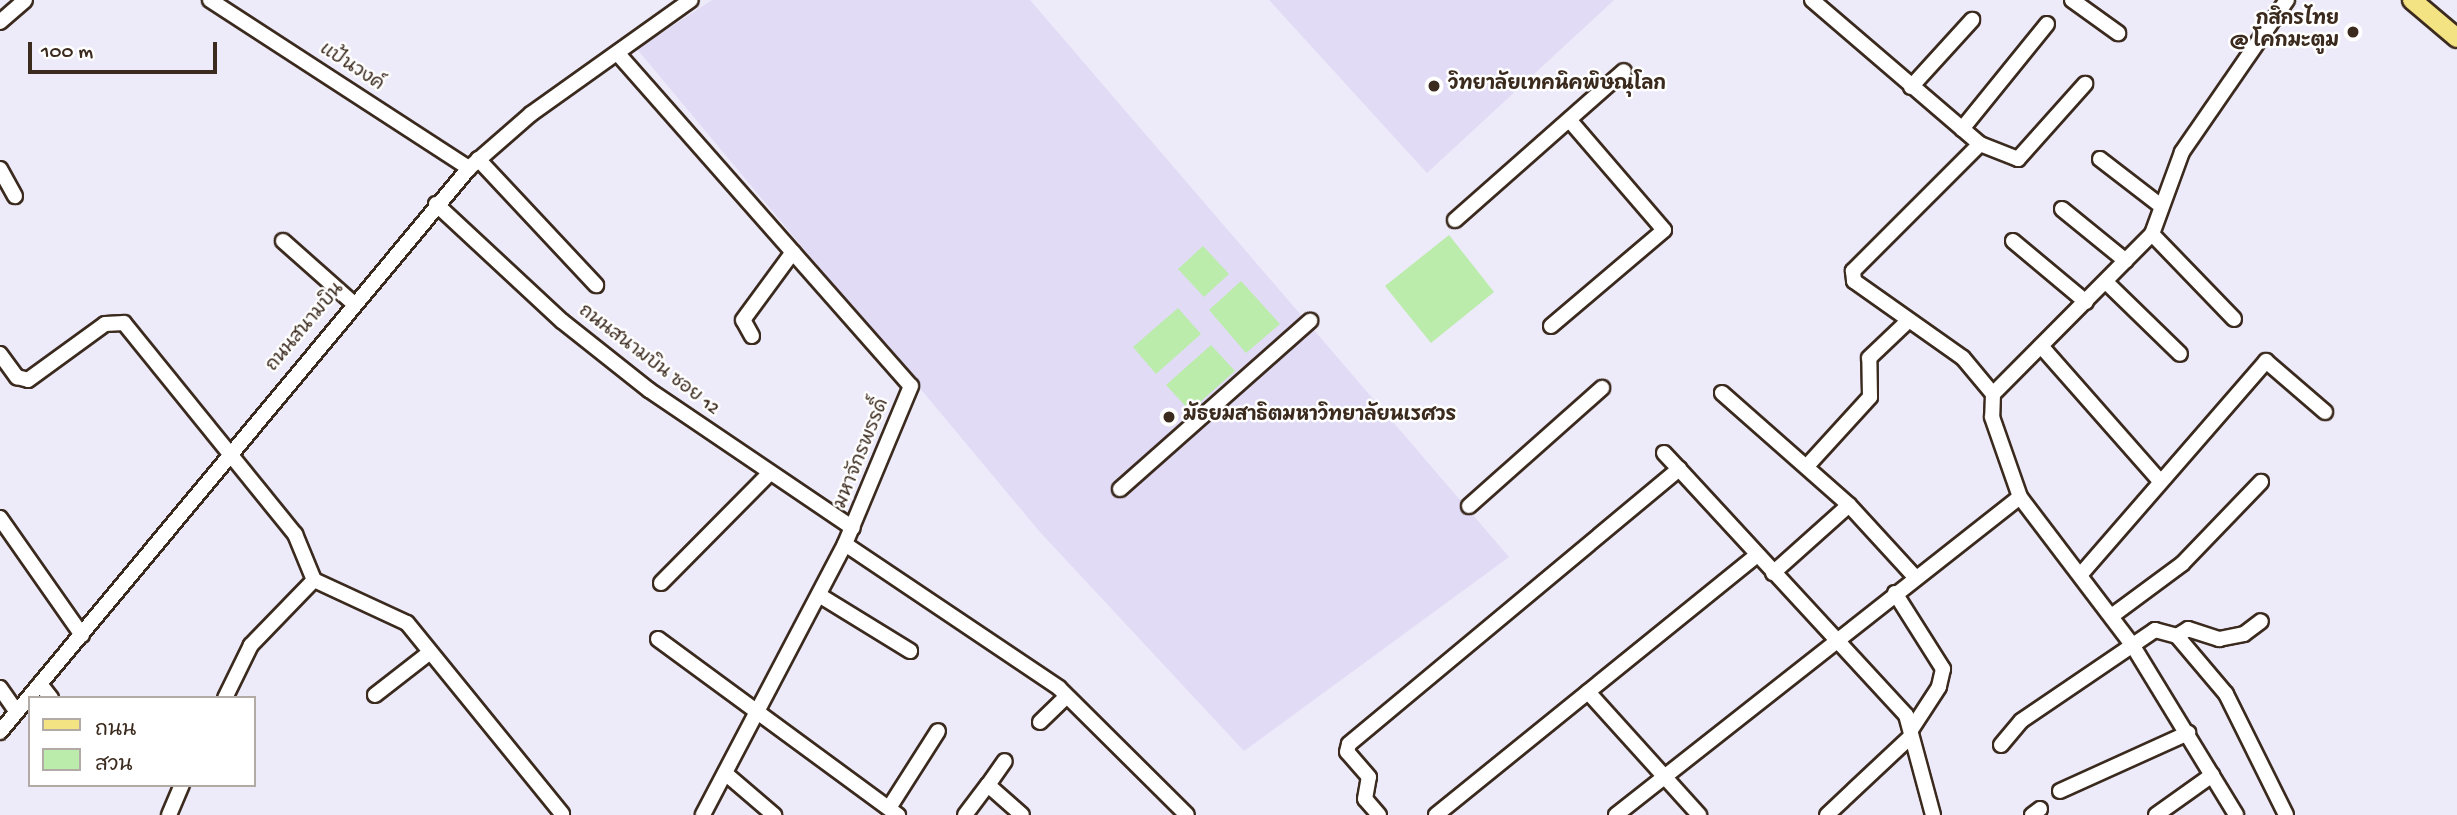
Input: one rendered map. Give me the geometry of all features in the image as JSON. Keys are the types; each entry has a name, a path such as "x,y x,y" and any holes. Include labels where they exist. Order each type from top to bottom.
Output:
{"main road":[{"path":"2413,0 2457,38"}],"street":[{"path":"0,22 25,0"},
{"name":"แป้นวงค์","path":"211,0 474,164 596,285"},
{"path":"1812,0 1980,144 2018,159 2085,84"},
{"path":"2072,0 2118,33"},
{"path":"1993,394 2152,234 2182,152 2287,0"},
{"name":"ถนนสนามบิน","path":"30,696 82,635 228,451 436,204 474,164 688,1"},
{"path":"1911,87 1972,20"},
{"path":"1962,129 2048,24"},
{"name":"มหาจักรพรรดิ์","path":"619,55 911,386 853,528 754,712 703,815"},
{"path":"1455,220 1571,122 1624,71"},
{"path":"1551,326 1664,230 1571,122"},
{"path":"1980,144 1853,271 1854,281 1907,322 1963,358 1993,394 1992,417 2020,497 2113,615 2236,815"},
{"path":"2100,159 2161,206"},
{"path":"0,169 15,197"},
{"name":"ถนนสนามบิน ซอย 12","path":"436,204 562,321 769,474 853,528"},
{"path":"2062,209 2126,261"},
{"path":"2152,234 2234,319"},
{"path":"283,241 353,303"},
{"path":"2013,241 2086,302"},
{"path":"752,336 743,320 793,252"},
{"path":"2106,282 2180,354"},
{"path":"0,354 17,377 29,380 118,320 295,534 314,580 394,614 562,814"},
{"path":"1120,489 1310,321"},
{"path":"1808,466 1870,397 1869,358 1907,322"},
{"path":"2041,346 2161,482"},
{"path":"2082,573 2266,361 2325,412"},
{"path":"1469,506 1602,387"},
{"path":"1722,393 1808,466 1849,505 1914,576"},
{"path":"1664,453 1835,642 1906,715 1933,815"},
{"path":"1379,815 1365,799 1369,777 1347,752 1349,744 1679,469"},
{"path":"662,583 769,474"},
{"path":"2113,615 2182,564 2261,482"},
{"path":"1616,815 1914,576 2020,497"},
{"path":"1773,573 1849,505"},
{"path":"0,518 82,635"},
{"path":"845,544 1067,696 1187,815"},
{"path":"1436,815 1756,556"},
{"path":"226,696 251,645 314,580"},
{"path":"1826,815 1911,733 1939,687 1943,670 1895,593"},
{"path":"819,595 910,651"},
{"path":"2178,636 2188,629 2219,639 2244,634 2261,621"},
{"path":"2001,745 2021,720 2155,630 2178,636 2226,694 2286,815"},
{"path":"658,639 754,712 894,812 938,731"},
{"path":"375,695 429,653"},
{"path":"40,684 49,696"},
{"path":"0,688 16,712"},
{"path":"1588,692 1699,815"},
{"path":"1040,722 1067,696"},
{"name":"ถนนสนามบิน","path":"0,732 28,698"},
{"path":"2060,791 2188,733"},
{"path":"965,815 1005,761"},
{"path":"725,773 774,815"},
{"path":"2157,815 2212,775"},
{"path":"988,785 1022,815"},
{"path":"169,815 182,787"}],"shaded area":[{"name":"มัธยมสาธิตมหาวิทยาลัยนเรศวร","path":"712,0 1030,0 1509,557 1244,751 1040,532 637,49"},
{"name":"วิทยาลัยเทคนิคพิษณุโลก","path":"1269,0 1614,0 1427,173"}],"green space":[{"path":"1449,235 1494,292 1431,343 1385,286"},
{"path":"1203,246 1229,274 1204,297 1178,269"},
{"path":"1241,281 1280,324 1246,353 1209,310"},
{"path":"1178,308 1201,334 1156,374 1133,347"},
{"path":"1211,345 1235,371 1190,411 1166,385"}],"place":[{"name":"กสิกรไทย @ โคกมะตูม","path":"2353,32"},
{"name":"วิทยาลัยเทคนิคพิษณุโลก","path":"1434,86"},
{"name":"มัธยมสาธิตมหาวิทยาลัยนเรศวร","path":"1169,417"}]}
